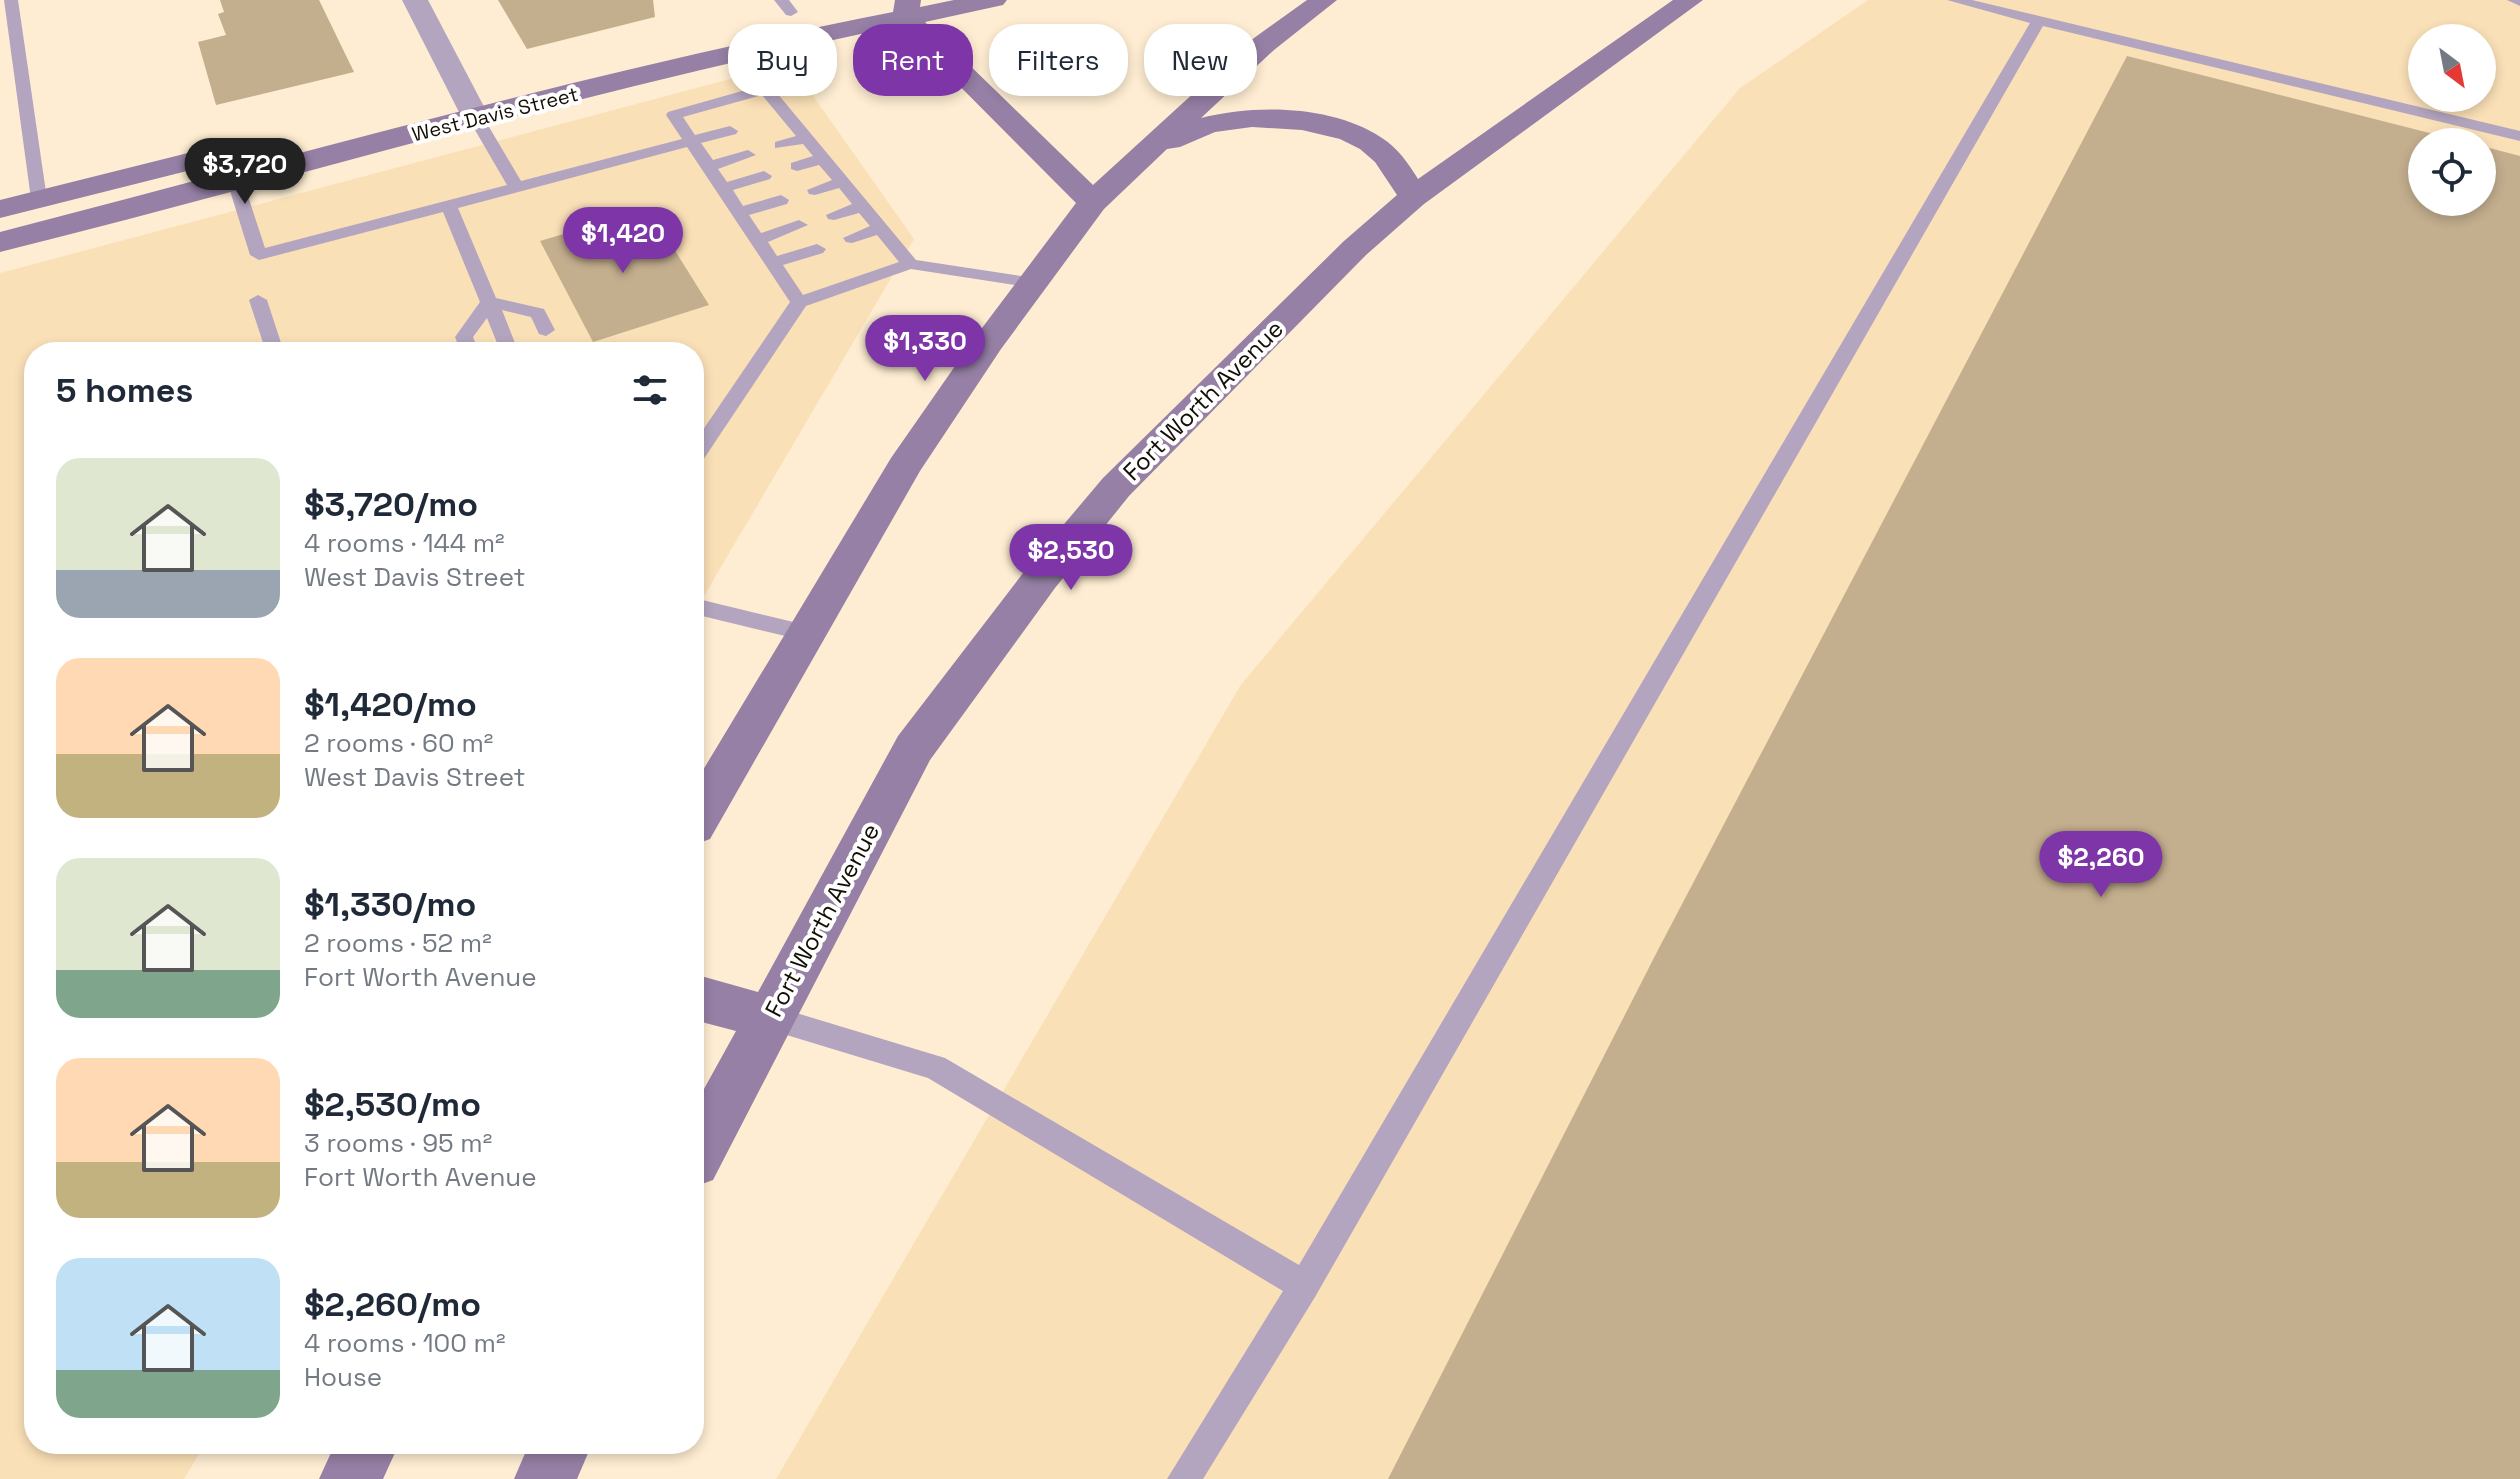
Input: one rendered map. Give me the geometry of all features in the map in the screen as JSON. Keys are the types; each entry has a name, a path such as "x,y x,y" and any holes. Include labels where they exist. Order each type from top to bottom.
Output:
{"main road":[{"name":"West Davis Street","path":"837,27 906,8 994,0"},
{"path":"704,809 904,467 988,343 1093,202 1264,44 1324,0"},
{"name":"Fort Worth Avenue","path":"704,1142 914,748 1041,578 1116,487 1355,248 1413,197 1681,5"},
{"path":"906,8 1093,202"},
{"name":"West Davis Street","path":"0,242 235,181 702,34"},
{"name":"West Davis Street","path":"358,119 470,105 728,56"},
{"path":"1149,150 1209,124 1253,117 1286,119 1344,132 1367,143 1386,155 1413,197"},
{"path":"0,209 221,153"},
{"path":"704,1000 770,1018"},
{"path":"350,1479 363,1454"},
{"path":"545,1479 556,1454"}],"street":[{"path":"415,0 470,105"}],"lane":[{"path":"11,0 39,199"},
{"path":"1954,0 2520,136"},
{"path":"2514,0 2520,2"},
{"path":"1184,1479 1304,1286 2039,20"},
{"path":"741,96 674,115 799,302"},
{"path":"770,96 782,116 807,138 910,264"},
{"path":"470,105 517,188"},
{"path":"235,181 259,255 730,131"},
{"path":"781,145 807,138"},
{"path":"708,167 748,155"},
{"path":"797,166 824,158"},
{"path":"723,188 764,176"},
{"path":"815,190 843,182"},
{"path":"739,213 781,200"},
{"path":"449,206 506,342"},
{"path":"834,215 863,206"},
{"path":"757,240 799,225"},
{"path":"852,238 881,228"},
{"path":"772,263 817,249"},
{"path":"704,443 799,302 910,264 1034,283"},
{"path":"258,300 272,342"},
{"path":"489,302 538,313 546,330"},
{"path":"466,342 464,337 489,302"},
{"path":"704,608 806,633"},
{"path":"770,1018 935,1067 1304,1286"}],"shaded area":[{"path":"1868,0 2520,0 2520,1479 776,1479 1240,686 1740,88"},
{"path":"728,79 728,96 813,96 914,239 704,596 704,342 24,342 24,1454 199,1454 184,1479 0,1479 0,273"}],"building":[{"path":"220,0 319,0 354,72 216,105 198,42 226,35 218,14 224,12"},
{"path":"498,0 653,0 655,17 527,49"},
{"path":"2127,56 2410,128 2408,216 2496,216 2496,150 2520,156 2520,1479 1388,1479 1659,948"},
{"path":"649,209 709,305 593,342 540,241"}]}
